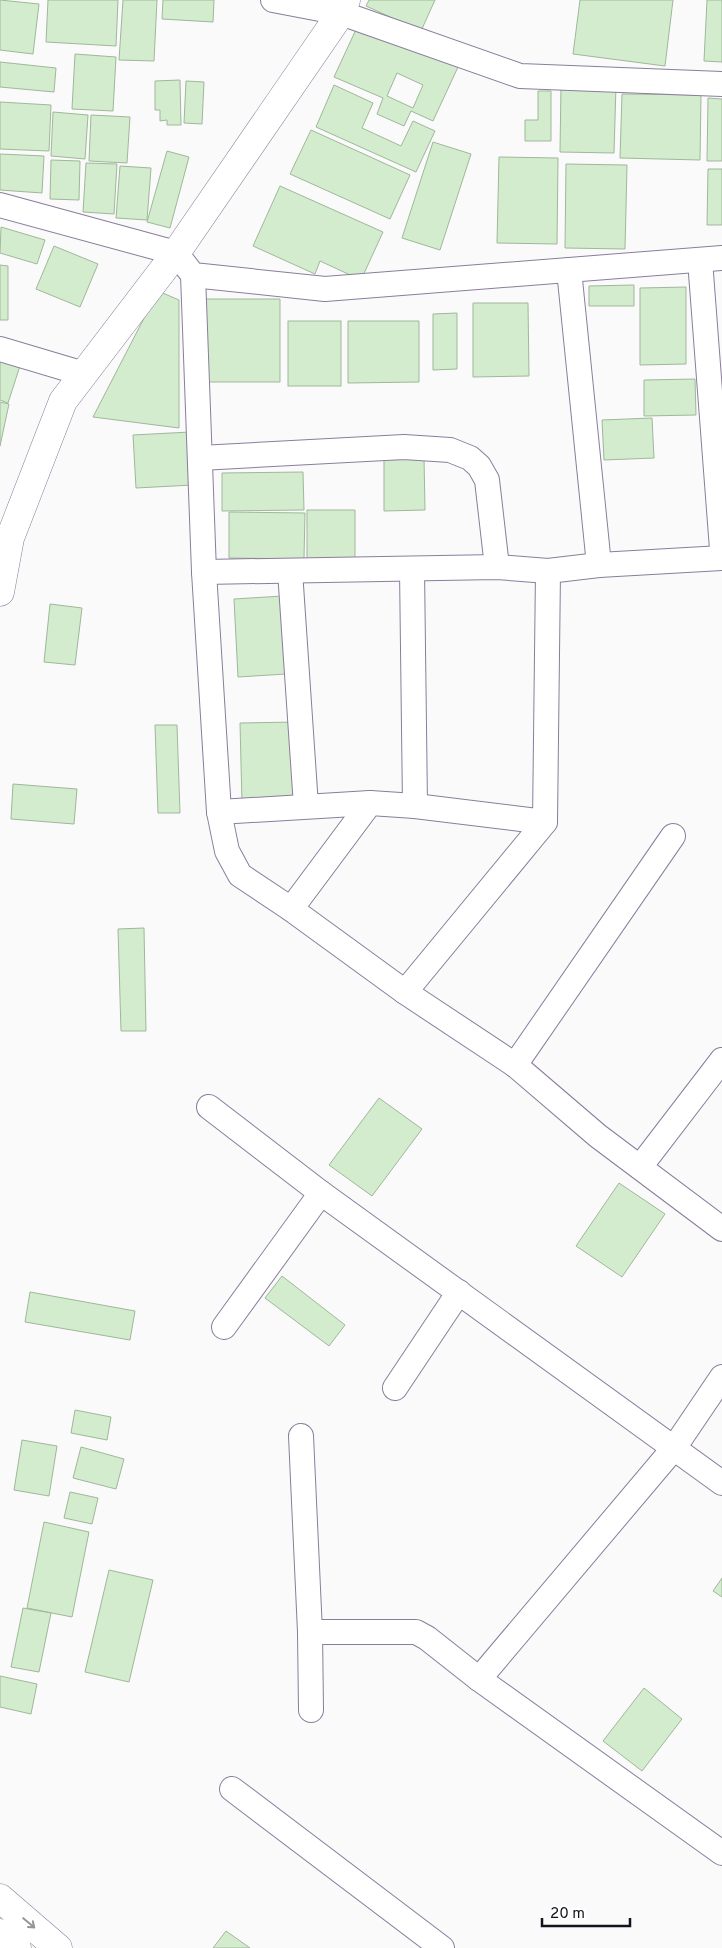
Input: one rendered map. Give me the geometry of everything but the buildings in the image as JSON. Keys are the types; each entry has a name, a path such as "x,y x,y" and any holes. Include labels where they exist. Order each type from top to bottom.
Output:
{"street":[{"path":"273,0 343,6 520,76 722,84"},
{"path":"0,592 10,538 63,402 176,253 343,6"},
{"path":"0,205 176,253 193,275 204,572 219,812 227,851 240,875 291,908 405,992 515,1065 598,1136 722,1229"},
{"path":"193,275 325,289 711,259 722,549"},
{"path":"569,270 599,565"},
{"path":"0,349 84,374"},
{"path":"200,458 404,447 450,450 470,458 487,480 497,567"},
{"path":"204,572 497,567 548,571 599,565 722,558"},
{"path":"412,568 415,806"},
{"path":"290,570 306,806"},
{"path":"405,992 545,822 548,571"},
{"path":"219,812 370,803 415,806 545,822"},
{"path":"291,908 370,803"},
{"path":"515,1065 673,836"},
{"path":"640,1167 722,1060"},
{"path":"209,1107 321,1193 722,1482"},
{"path":"224,1328 321,1193"},
{"path":"395,1388 459,1292"},
{"path":"480,1679 674,1448 722,1377"},
{"path":"301,1436 310,1632 311,1710"},
{"path":"310,1632 416,1632 427,1638 480,1679 722,1853"},
{"path":"232,1789 442,1948"},
{"path":"0,1898 58,1948"},
{"path":"0,1933 17,1948"}]}
